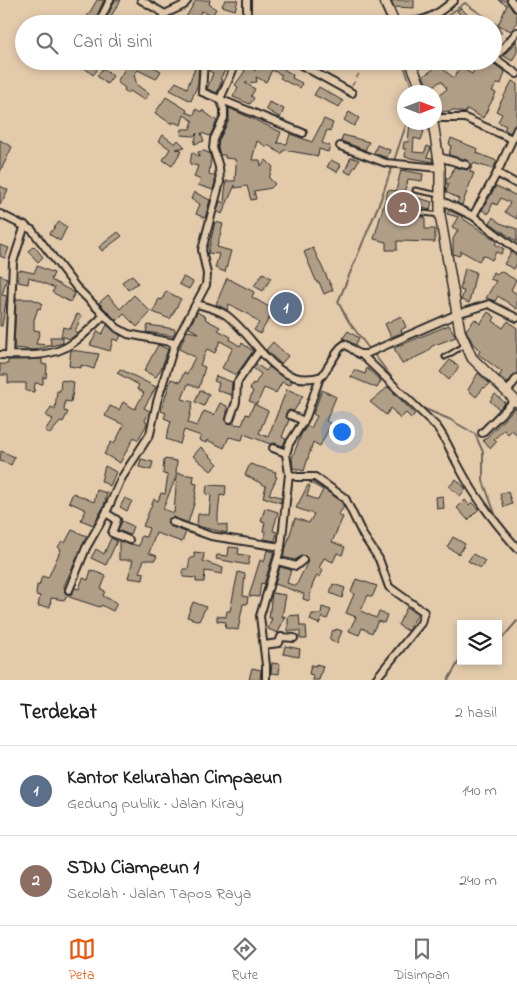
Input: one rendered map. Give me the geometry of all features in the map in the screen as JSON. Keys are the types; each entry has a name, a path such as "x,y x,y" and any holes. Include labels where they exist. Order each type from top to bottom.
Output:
{"main road":[{"path":"384,0 391,15"},
{"path":"414,70 420,85"},
{"path":"434,130 440,168 440,215 457,314 465,345 472,358 516,401"}],"street":[{"path":"102,15 110,0"},
{"path":"141,0 165,14 184,5 188,0"},
{"path":"247,0 247,15"},
{"path":"432,15 454,0"},
{"path":"511,0 517,8"},
{"path":"502,48 517,32"},
{"path":"502,63 517,74"},
{"path":"203,70 202,92 303,133"},
{"path":"69,590 86,548 106,513 127,467 152,429 156,402 175,342 184,322 197,304 207,281 202,250 220,182 219,167 213,148 214,138 224,118 224,109 220,99 233,70"},
{"path":"310,70 350,92"},
{"path":"442,118 465,118 512,139"},
{"path":"473,216 497,173 517,129"},
{"path":"340,146 394,164 440,168"},
{"path":"439,157 466,165"},
{"path":"497,173 517,184"},
{"path":"440,198 473,216 517,250"},
{"path":"0,214 32,230 76,287 103,316 128,334 175,342"},
{"path":"9,355 13,262 25,225"},
{"path":"197,304 226,315 274,366 306,378 320,377"},
{"path":"364,354 457,314 492,304 517,318"},
{"path":"0,355 41,355 59,352 80,340 103,316"},
{"path":"266,680 260,616 281,547 289,474 286,452 304,420 320,377 325,373 342,346 349,346 364,354 446,438 458,466 488,511 517,548"},
{"path":"230,419 236,402 237,383 243,372 260,351"},
{"path":"507,392 517,378"},
{"path":"482,433 516,401"},
{"path":"290,415 304,420"},
{"path":"273,448 286,452"},
{"path":"289,474 298,477 315,477 345,498 364,535 380,559 389,587 424,612 421,623 375,680"},
{"path":"106,513 117,520 112,533 129,540"},
{"path":"172,522 211,536 281,547"},
{"path":"278,561 296,566 303,560"},
{"path":"264,645 279,643 281,637 294,638"}],"lane":[{"path":"415,190 440,198"},
{"path":"402,210 440,215"},
{"path":"446,357 465,345"}],"path":[{"path":"350,92 361,70"}],"building":[{"path":"97,0 104,0 97,15 88,15"},
{"path":"115,0 121,0 112,15 108,15"},
{"path":"196,0 210,0 209,4 216,9 213,15 202,11 199,15 187,15"},
{"path":"225,0 238,0 235,10 222,6"},
{"path":"391,0 414,0 414,8 394,7"},
{"path":"498,0 506,0 513,11 517,13 517,23 511,31 502,27 502,16 507,5"},
{"path":"461,8 468,15 460,15 457,11"},
{"path":"517,41 517,52 512,61 504,56"},
{"path":"87,70 97,70 93,75"},
{"path":"102,70 106,70 113,76 107,84 97,76"},
{"path":"124,70 138,70 134,75 137,85 149,94 144,100 130,91 128,93 117,82"},
{"path":"138,70 159,70 161,71 156,79"},
{"path":"194,70 199,70 198,84 191,101 170,90 176,82 187,88"},
{"path":"225,70 220,79 222,80 217,93 207,89 213,73 209,71"},
{"path":"244,70 272,70 266,82 256,77 257,82 245,83 255,89 251,96 254,98 250,104 233,97 238,87 235,85"},
{"path":"272,70 285,70 293,75 292,78 302,83 300,88 280,78 282,75"},
{"path":"432,70 444,70 454,78 458,70 465,70 472,74 474,70 502,70 505,72 501,84 498,83 492,91 496,93 483,118 467,109 465,113 452,110 449,113 448,111 442,112 442,93 447,89 441,81 435,85 427,85 423,76"},
{"path":"512,81 517,84 517,122 510,133 504,129 506,126 498,122 502,114 496,111"},
{"path":"319,87 343,101 339,107 314,95"},
{"path":"166,97 187,110 186,112 194,115 196,109 201,112 202,110 217,121 210,136 201,133 204,141 194,144 197,133 194,136 181,135 182,129 190,129 193,121 184,115 181,125 173,122 172,124 155,113"},
{"path":"269,102 284,109 280,118 266,109"},
{"path":"229,108 281,132 277,143 287,144 290,134 312,142 324,119 333,123 330,131 327,130 322,143 330,146 328,152 319,149 318,156 284,150 281,154 268,145 267,147 257,141 252,160 260,160 261,166 266,160 273,167 269,178 275,184 271,188 254,191 256,199 251,200 247,186 235,188 235,185 222,214 217,211 220,201 224,203 226,181 235,181 236,166 235,159 225,158 225,155 220,155 218,148 219,140 229,120"},
{"path":"349,112 359,118 354,126 344,120"},
{"path":"409,130 424,131 421,140 414,138 413,152 424,153 427,146 431,148 427,157 432,158 433,162 405,157 406,149 403,149 404,142 408,142"},
{"path":"163,135 175,144 178,140 185,147 176,149 182,150 172,166 163,160 170,149 159,141"},
{"path":"343,135 369,142 365,150 341,141"},
{"path":"451,138 478,149 477,153 497,161 493,169 473,163 470,172 474,173 462,205 457,203 459,199 446,192 449,184 446,184 446,178 450,178 454,167 467,170 471,164 467,160 449,155"},
{"path":"0,140 12,147 0,172"},
{"path":"377,145 390,150 387,158 374,153"},
{"path":"204,151 209,153 211,158 209,174 215,176 213,190 198,185 201,180 194,177 198,166 190,164 192,152 199,157 198,152"},
{"path":"351,157 359,160 350,174 345,171"},
{"path":"331,160 341,165 337,172 327,167"},
{"path":"401,170 423,174 422,181 408,179 405,194 432,202 430,210 393,200 390,216 416,219 416,217 425,217 425,229 435,229 435,242 397,241 397,250 386,250 386,242 374,239 388,190 396,191"},
{"path":"0,186 8,190 0,205"},
{"path":"496,186 517,196 517,219 505,212 510,203 501,198 497,205 493,203 488,214 482,210"},
{"path":"194,192 210,200 205,218 196,214 200,204 191,199"},
{"path":"449,210 463,217 497,241 495,244 504,249 501,254 496,252 492,260 483,255 479,261 461,251 459,256 453,254 453,239 458,230 452,227 458,217 447,214"},
{"path":"493,217 500,223 517,229 517,242 490,223"},
{"path":"59,222 67,227 60,241 49,234"},
{"path":"215,222 223,224 217,247 231,251 225,272 215,268 219,254 208,253"},
{"path":"118,232 122,236 102,251 99,247"},
{"path":"0,245 9,248 5,258 0,256"},
{"path":"34,246 43,257 38,262 28,251"},
{"path":"313,248 333,290 324,294 319,282 317,283 304,252"},
{"path":"511,252 517,255 517,263 514,269 504,264"},
{"path":"37,266 54,273 51,280 75,293 70,302 52,292 55,288 29,277 28,284 18,282 20,270 34,273"},
{"path":"465,268 476,272 469,303 461,300 464,291 460,290"},
{"path":"500,271 516,280 511,290 517,294 517,309 498,296 495,301 486,298 496,281 490,279 493,272 497,274"},
{"path":"263,273 271,278 263,291 254,286"},
{"path":"0,275 7,278 2,295 7,296 2,326 0,326"},
{"path":"132,275 138,283 128,290 122,282"},
{"path":"183,277 193,282 189,289 179,284"},
{"path":"227,278 254,292 252,297 274,310 260,334 254,330 259,323 248,314 229,304 227,310 216,304"},
{"path":"166,291 181,299 170,319 153,312 159,299 162,300"},
{"path":"108,295 120,309 134,295 151,312 137,327 124,314 117,321 99,303"},
{"path":"16,299 32,299 42,303 34,320 34,330 40,331 36,344 51,345 50,337 63,337 63,343 34,350 14,348"},
{"path":"197,312 220,327 218,330 231,337 230,340 240,346 242,343 253,351 236,375 222,368 233,348 220,341 215,353 207,349 200,365 205,367 199,388 188,384 182,399 193,402 188,423 197,426 204,411 214,415 220,403 227,406 227,423 242,425 246,414 249,415 254,404 268,411 259,433 268,437 287,389 303,396 294,411 289,410 285,414 289,420 282,437 286,439 283,446 274,443 270,444 244,434 242,440 229,437 224,448 207,440 206,443 199,440 201,436 184,430 180,444 166,439 171,421 164,418 166,413 161,411 171,379 180,382 184,372 187,374 195,357 179,349 187,331 199,333 189,328"},
{"path":"488,312 495,317 493,321 503,328 508,321 517,328 517,373 507,383 499,376 502,372 478,354 480,351 473,344 466,330 475,319 480,324"},
{"path":"77,314 82,316 75,331 77,334 70,339 61,336 63,327 70,329"},
{"path":"401,316 406,327 401,330 402,333 391,337 385,324"},
{"path":"107,325 121,336 118,341 113,339 110,351 90,345 98,331 102,334"},
{"path":"148,325 175,329 175,333 173,336 146,332"},
{"path":"449,325 456,337 432,346 427,352 402,364 394,348"},
{"path":"348,331 359,338 355,345 343,338"},
{"path":"273,342 288,356 281,364 266,350"},
{"path":"158,345 168,349 162,367 156,377 144,371"},
{"path":"71,350 99,354 94,369 81,365 81,368 69,366"},
{"path":"42,359 42,364 47,365 46,378 43,377 43,384 35,383 34,392 26,391 26,383 8,383 8,375 0,375 0,364 8,364 8,360"},
{"path":"450,360 459,367 449,380 440,372"},
{"path":"256,364 266,371 269,367 292,381 290,385 282,382 276,393 264,388 257,404 249,401 253,391 250,389 261,374 253,368"},
{"path":"367,368 381,381 377,388 351,377 354,370 365,374"},
{"path":"120,369 156,387 144,408 150,411 145,420 147,424 138,440 134,437 120,463 104,454 111,442 114,444 124,425 105,416 110,406 119,410 123,402 135,409 144,393 137,389 139,385 117,373"},
{"path":"478,373 490,384 484,387 476,397 468,390"},
{"path":"216,376 232,382 231,395 217,390 219,383 214,381"},
{"path":"61,380 74,382 71,402 65,401 64,411 68,412 63,422 61,421 50,434 45,430 53,419 46,416 51,407 55,409 57,391 60,391"},
{"path":"388,387 415,414 411,418 406,413 400,419 391,408 386,415 370,402"},
{"path":"200,390 209,394 204,406 195,402"},
{"path":"322,390 336,397 326,421 331,424 320,446 313,442 304,471 293,468 292,458 301,435 307,426 311,428 317,416 313,414"},
{"path":"495,394 505,403 499,409 490,401"},
{"path":"517,408 517,436 512,430 508,434 504,430 494,439 497,441 491,448 483,441"},
{"path":"201,447 218,464 211,471 193,456"},
{"path":"1,451 15,457 11,465 0,461"},
{"path":"141,459 153,462 151,470 139,467"},
{"path":"164,459 177,461 176,473 194,476 193,483 197,484 194,504 188,523 173,517 167,521 170,526 186,532 182,542 156,533 149,553 157,556 155,560 144,560 139,572 144,573 143,580 128,578 133,560 119,560 119,541 139,546 141,536 146,537 149,528 143,526 154,499 158,501 161,493 165,494 168,475 163,474","holes":["177,474 174,513 163,509"]},
{"path":"250,464 276,472 275,476 277,477 269,494 281,497 281,503 263,497 266,486 245,475"},
{"path":"105,466 116,472 110,486 101,481"},
{"path":"456,479 466,489 460,496 449,487"},
{"path":"309,482 313,482 341,501 344,507 338,515 343,517 332,542 345,547 342,555 337,553 333,562 324,558 319,568 323,570 320,577 317,575 312,586 309,601 303,599 304,594 275,584 280,567 291,570 287,583 296,586 308,561 304,555 295,560 283,557 295,518 309,523 314,514 296,508 308,485 310,486 307,496 318,500 323,490"},
{"path":"207,485 226,486 225,496 220,495 218,524 227,525 227,533 197,526 198,514 209,515 211,495 206,494"},
{"path":"97,490 107,493 104,506 93,525 81,520 86,510 69,502 73,493 94,502"},
{"path":"508,492 512,504 504,507 500,494"},
{"path":"443,496 444,508 437,509 436,497"},
{"path":"125,498 132,501 127,511 120,507"},
{"path":"465,500 469,505 472,502 479,509 468,520 457,508"},
{"path":"265,508 278,512 273,531 277,532 275,541 264,539 266,532 263,531 265,522 261,521"},
{"path":"122,521 133,526 130,535 118,530"},
{"path":"72,530 87,536 64,586 65,593 70,595 75,588 79,589 83,578 88,580 91,570 106,576 101,589 105,591 103,596 117,603 113,611 101,605 100,607 66,596 65,600 51,598 50,607 38,606 40,596 36,595 37,585 39,586 42,576 48,578 61,549 58,547 62,541 65,543"},
{"path":"453,537 465,544 459,554 447,547"},
{"path":"111,538 117,541 106,565 91,558 96,549 104,554"},
{"path":"229,547 239,548 238,554 250,556 248,565 216,559 217,555 228,556"},
{"path":"267,550 274,552 264,584 261,583 259,597 249,596 260,560 264,562"},
{"path":"194,552 204,553 203,561 223,568 222,574 205,571 204,582 196,582 196,578 183,577 183,569 188,569 190,558 194,558"},
{"path":"473,554 485,561 481,568 468,561"},
{"path":"238,572 245,574 243,596 248,597 247,604 243,604 238,630 225,628 226,622 217,621 217,616 226,617 227,611 230,611"},
{"path":"356,579 377,586 372,597 368,595 361,611 376,618 379,612 387,615 384,623 378,621 372,633 362,628 359,635 349,631 356,617 346,613 354,594 351,592"},
{"path":"333,584 345,588 342,598 330,593"},
{"path":"272,593 286,595 282,617 285,616 278,633 268,629 272,618 269,618"},
{"path":"193,602 206,607 199,621 187,617"},
{"path":"322,607 331,610 327,619 322,617 319,624 310,620 312,614 321,614"},
{"path":"407,607 418,614 408,631 398,625"},
{"path":"299,615 300,626 306,626 307,639 300,639 300,631 288,631 288,616"},
{"path":"336,629 342,631 337,643 329,639 333,630 335,631"},
{"path":"285,646 300,649 299,657 283,654"},
{"path":"272,663 280,664 279,674 271,673"},
{"path":"316,664 323,666 319,680 312,680 313,675 309,674 311,665 316,666"},
{"path":"252,668 261,670 260,680 249,680"}],"waterway":[{"path":"378,0 385,15"},
{"path":"448,15 465,3 482,15"},
{"path":"405,70 411,85"},
{"path":"370,350 349,322 338,302 381,199 404,130"},
{"path":"373,353 399,387"},
{"path":"420,407 449,419 475,434 483,452 483,481 497,519"},
{"path":"502,637 517,621"},
{"path":"448,680 457,665"}],"place":[{"name":"SDN Ciampeun 1","path":"403,208"},
{"name":"Kantor Kelurahan Cimpaeun","path":"286,308"}]}
